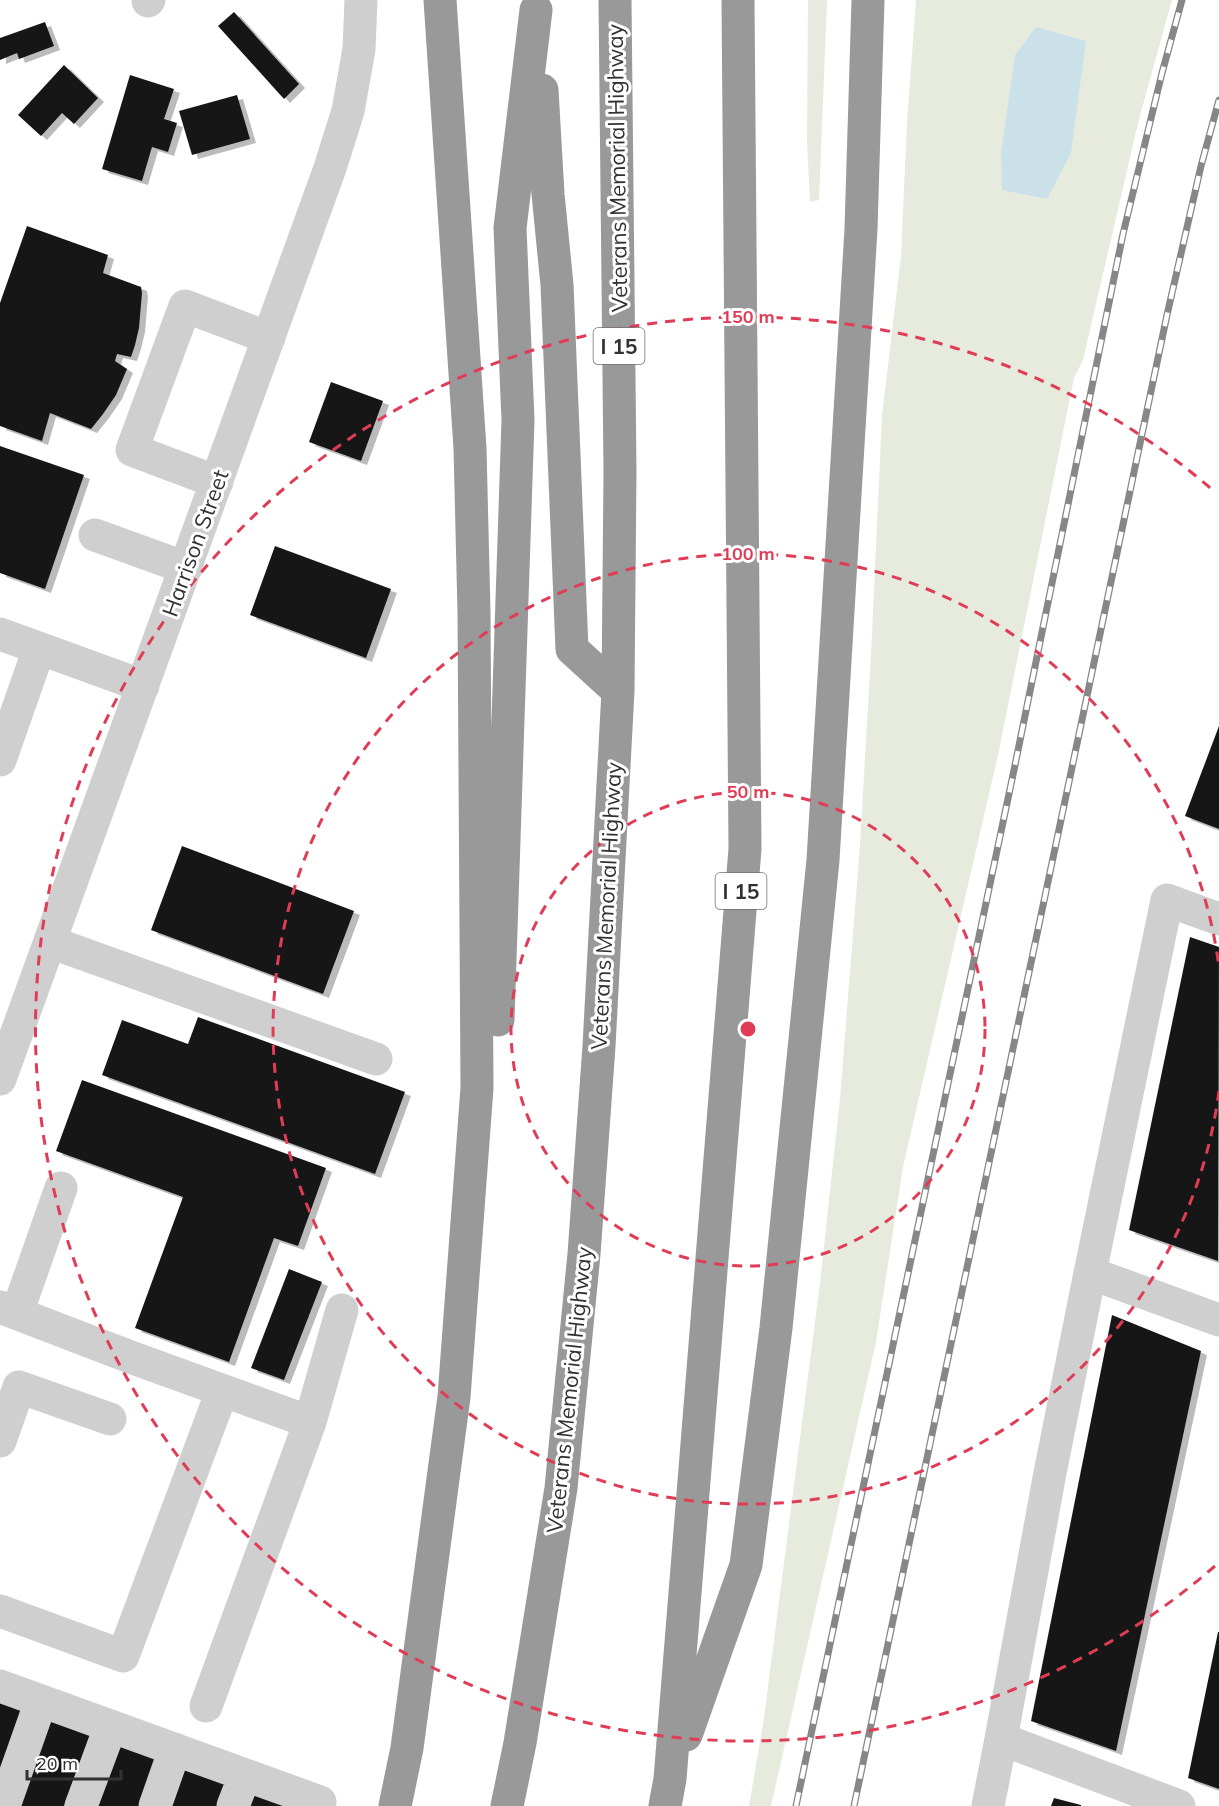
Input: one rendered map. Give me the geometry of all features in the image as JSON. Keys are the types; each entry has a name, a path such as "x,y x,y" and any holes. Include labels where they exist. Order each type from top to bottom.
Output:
{"highway":[{"path":"394,1806 407,1748 454,1397 477,1088 474,612 470,448 440,0"},
{"name":"Veterans Memorial Highway","path":"507,1806 520,1743 561,1488 584,1254 599,1046 618,691 620,471 615,0"},
{"name":"I 15","path":"668,1793 745,849 738,0"},
{"path":"668,1793 746,1565 776,1328 823,860 861,230 868,0"},
{"path":"467,1236 494,1154 518,420 510,228 536,5"},
{"path":"536,5 548,195 557,285 572,649 618,691"}],"street":[{"name":"Harrison Street","path":"0,1079 312,223 348,111 359,49 361,0"},
{"path":"217,482 132,450 185,306 269,338"},
{"path":"95,535 186,568"},
{"path":"0,634 143,686"},
{"path":"0,760 39,649"},
{"path":"987,1806 1090,1273 1167,900 1219,919"},
{"path":"50,942 376,1059"},
{"path":"60,1188 9,1310 310,1422"},
{"path":"1090,1273 1219,1320"},
{"path":"206,1706 310,1422 342,1310"},
{"path":"0,1441 19,1387 110,1419"},
{"path":"0,1611 123,1656 222,1391"},
{"path":"0,1686 320,1802 319,1806"},
{"path":"4,1806 41,1701"},
{"path":"81,1806 111,1726"},
{"path":"1001,1739 1176,1805"},
{"path":"155,1806 175,1749"},
{"path":"233,1806 245,1775"}],"shaded area":[{"path":"808,0 827,0 819,200 810,202 807,141"},
{"path":"916,0 1172,0 1139,119 1083,360 1074,378 998,755 903,1167 876,1342 771,1806 749,1806 764,1718 820,1283 840,1099 860,844 882,416 901,256 907,122"}],"water":[{"path":"1036,27 1086,41 1071,153 1047,199 1002,190 1001,153 1015,55"}],"building":[{"path":"234,12 299,84 284,99 218,26"},
{"path":"45,22 54,46 19,59 17,53 0,60 0,38"},
{"path":"64,65 98,98 74,124 62,113 41,136 18,115"},
{"path":"130,75 174,89 164,119 177,123 168,152 152,147 142,181 102,169"},
{"path":"237,95 250,139 192,155 179,111"},
{"path":"27,226 108,255 103,273 141,287 142,293 139,328 131,357 117,354 115,361 127,369 116,395 91,429 50,413 42,441 0,426 0,303"},
{"path":"331,382 383,401 361,461 309,442"},
{"path":"0,446 84,475 45,589 0,573"},
{"path":"275,546 391,589 366,658 250,615"},
{"path":"1219,726 1219,829 1185,816"},
{"path":"182,846 354,911 323,994 151,930"},
{"path":"1190,937 1219,947 1218,1261 1129,1230"},
{"path":"198,1017 405,1092 375,1174 102,1075 122,1020 188,1044"},
{"path":"82,1080 326,1168 298,1246 274,1238 229,1362 135,1328 183,1197 56,1151"},
{"path":"289,1269 322,1282 284,1380 251,1368"},
{"path":"1112,1315 1201,1351 1116,1751 1031,1721"},
{"path":"1219,1632 1219,1789 1188,1778"},
{"path":"0,1701 22,1709 0,1769"},
{"path":"49,1719 90,1734 64,1806 18,1806"},
{"path":"116,1744 158,1759 141,1806 94,1806"},
{"path":"185,1769 226,1784 218,1806 172,1806"},
{"path":"252,1793 287,1806 248,1806"},
{"path":"1054,1798 1081,1805 1081,1806 1051,1806"}],"railway":[{"path":"796,1806 1014,770 1123,234 1182,0"},
{"path":"854,1806 1167,315 1201,166 1219,100"}]}
